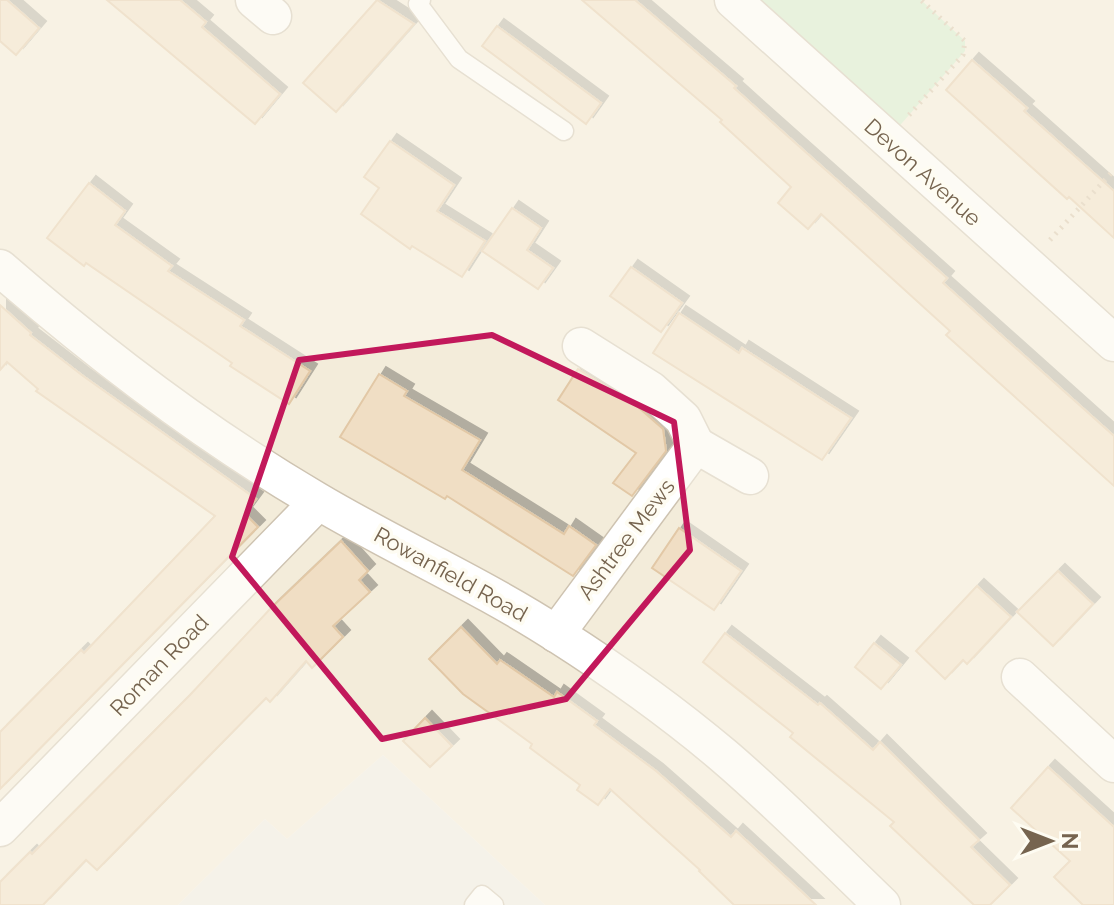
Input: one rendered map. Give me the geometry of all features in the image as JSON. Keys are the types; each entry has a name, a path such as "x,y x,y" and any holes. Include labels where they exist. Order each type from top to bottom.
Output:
{"street":[{"name":"Devon Avenue","path":"733,0 1114,343"},
{"name":"Rowanfield Road","path":"0,268 139,383 225,443 318,502 504,602 658,704 774,801 882,905"},
{"path":"581,346 651,390 683,419 696,445 750,476"},
{"name":"Ashtree Mews","path":"556,634 696,445"},
{"name":"Roman Road","path":"0,828 318,502"},
{"path":"1020,677 1114,764"}],"lane":[{"path":"421,0 418,4 459,59 564,131"},
{"path":"474,905 482,895 494,905"}],"path":[{"path":"888,139 965,51 965,41 921,0"},
{"path":"1027,265 1114,170"}],"highlighted area":[{"path":"492,335 674,422 690,550 566,699 382,739 232,557 299,360"}],"shaded area":[{"path":"0,0 1114,0 1114,905 545,905 383,755 287,839 265,819 178,905 0,905"},
{"path":"383,755 545,905 178,905 265,819 287,839"}],"green space":[{"path":"733,0 921,0 965,41 965,51 888,139"}],"building":[{"path":"0,0 7,0 39,28 16,55 0,41"},
{"path":"107,0 180,0 206,22 202,27 280,94 255,124"},
{"path":"377,0 414,24 336,112 303,83"},
{"path":"582,0 635,0 736,86 734,88 947,278 943,283 1114,436 1114,486 946,335 950,331 821,214 808,229 778,203 791,187 720,122 722,120"},
{"path":"497,26 601,103 586,124 482,46"},
{"path":"972,60 1114,191 1114,238 946,90"},
{"path":"390,141 454,185 437,211 485,241 462,277 412,246 410,249 361,214 379,188 364,177"},
{"path":"89,183 125,211 115,225 172,266 168,271 244,320 240,326 310,371 289,404 47,238"},
{"path":"512,208 541,228 527,250 553,268 538,289 482,251"},
{"path":"631,267 682,303 661,332 610,296"},
{"path":"0,305 30,335 83,376 256,499 245,514 258,527 0,789 0,732 81,650 84,653 215,516 36,391 38,389 7,362 0,370"},
{"path":"679,313 739,353 742,348 851,418 822,460 653,353"},
{"path":"578,369 638,407 663,429 666,451 632,496 613,483 636,453 558,400"},
{"path":"379,374 407,391 404,396 480,440 462,470 564,534 569,526 596,545 573,576 447,496 445,499 340,437"},
{"path":"679,528 741,571 714,610 652,568"},
{"path":"341,541 368,571 359,580 370,592 333,626 343,637 312,668 306,661 270,702 266,698 97,870 86,860 43,905 0,905 0,882 30,852 32,854 190,695 271,608"},
{"path":"1058,571 1093,604 1053,646 1017,612"},
{"path":"977,586 1011,617 967,664 963,660 945,679 916,651"},
{"path":"461,627 497,664 500,660 554,697 557,692 597,721 594,725 656,771 731,837 736,831 816,905 734,905 610,789 598,805 577,790 580,785 530,748 532,744 463,694 429,659"},
{"path":"725,633 818,705 820,703 873,750 880,742 979,840 971,847 1010,885 990,905 974,905 890,826 894,822 790,737 793,733 703,662"},
{"path":"874,643 901,665 881,689 855,667"},
{"path":"425,718 452,746 430,767 403,741"},
{"path":"1048,767 1114,827 1114,905 1083,905 1054,877 1070,861 1011,808"}]}
